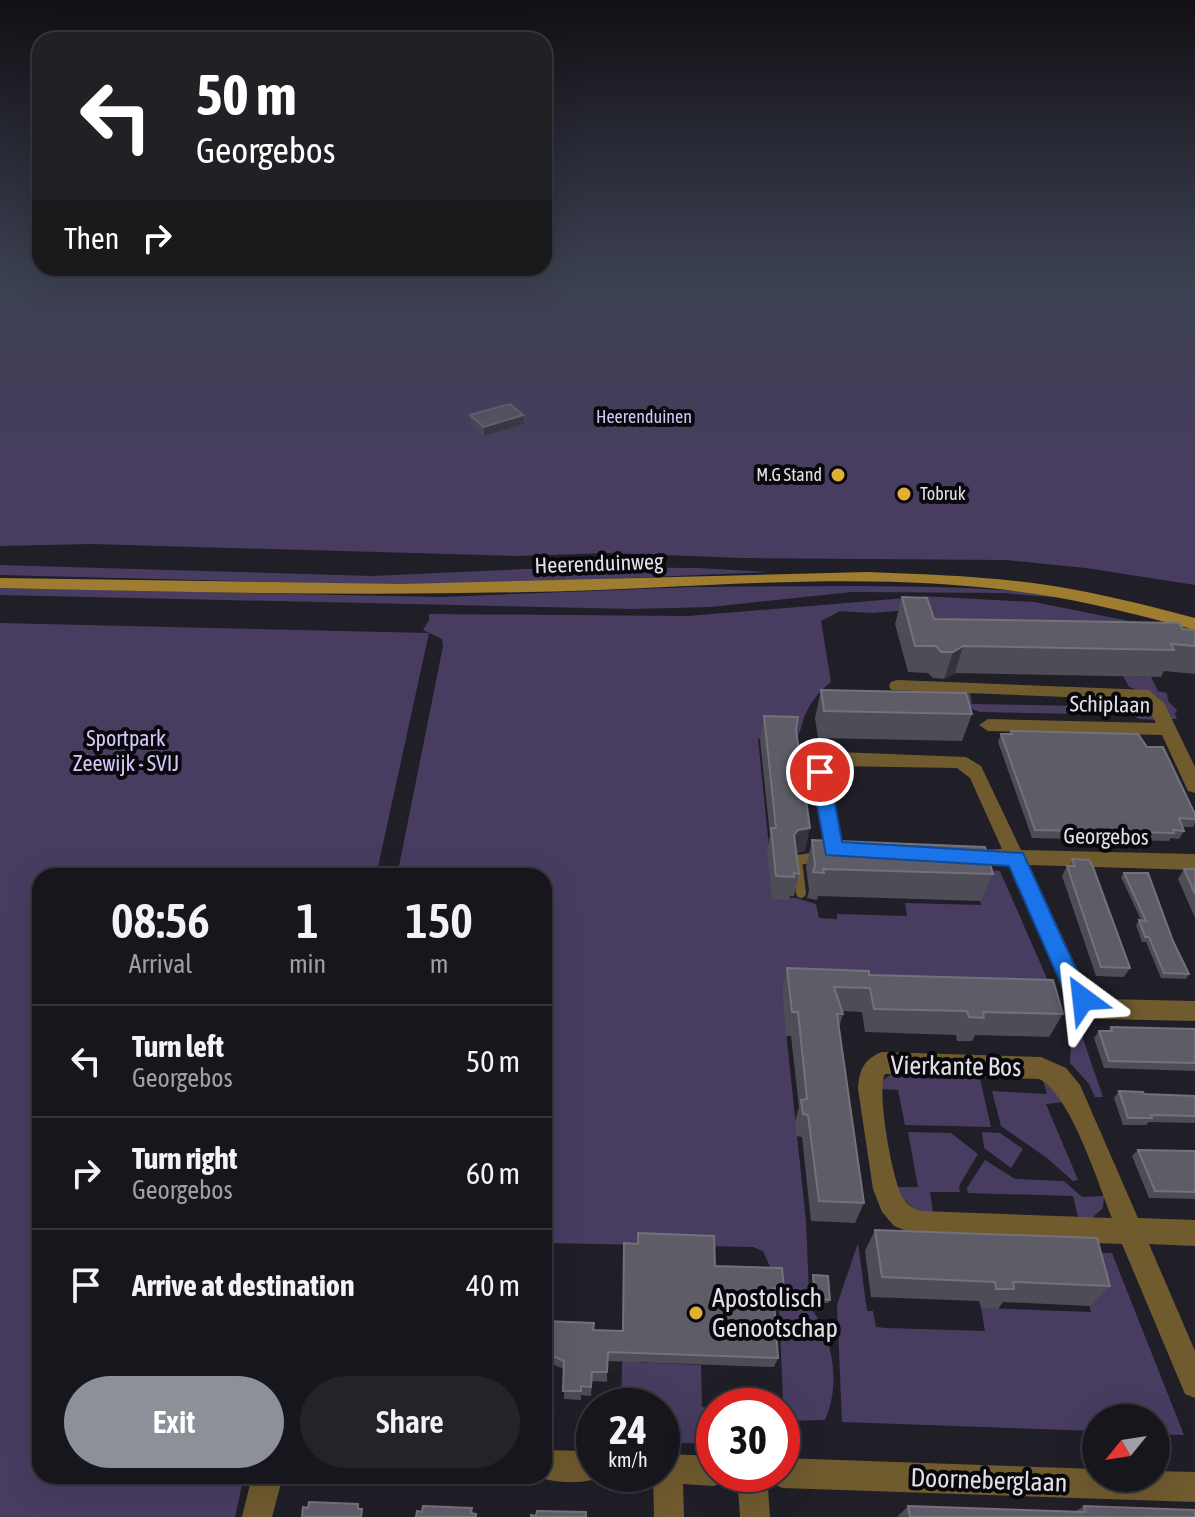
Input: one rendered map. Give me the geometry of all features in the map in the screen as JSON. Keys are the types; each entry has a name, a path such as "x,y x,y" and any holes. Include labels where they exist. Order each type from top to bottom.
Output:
{"main road":[{"name":"Heerenduinweg","path":"0,583 411,590 747,579 898,579 979,582 1072,593 1195,624"}],"street":[{"path":"897,686 1143,694 1155,703 1168,729"},
{"name":"Schiplaan","path":"988,725 1168,729 1195,786"},
{"path":"864,851 833,849 820,772 823,761 838,758 950,759 975,771 1073,986 1083,999 1100,1009 1195,1011"},
{"name":"Georgebos","path":"940,855 1195,862"},
{"name":"Vierkante Bos","path":"1130,1231 1072,1093 1058,1076 1032,1066 891,1062 874,1067 870,1073 885,1185 899,1215 921,1224 1130,1231 1195,1233"},
{"path":"1130,1231 1195,1384"},
{"path":"552,1465 576,1466"},
{"name":"Doorneberglaan","path":"800,1474 1195,1487"},
{"path":"257,1517 266,1484"},
{"path":"667,1492 669,1517"},
{"path":"753,1492 755,1517"}],"lane":[{"path":"801,893 797,860 817,858 833,849"}],"green space":[{"name":"Heerenduinen","path":"0,353 1195,353 1195,585 1086,568 1006,560 743,558 610,553 516,556 92,544 0,546"},
{"path":"0,565 372,576 569,567 767,572 437,586 0,575"},
{"path":"859,586 1003,590 1089,600 1002,593 852,592 711,607 633,609 0,595 0,588 442,597 693,587"},
{"path":"922,596 1034,602 1149,625 949,642 928,614"},
{"path":"918,597 923,609 871,613 840,611 821,621 831,682 811,704 796,737 758,739 774,896 816,904 819,918 837,919 837,914 907,916 905,903 981,905 973,870 1000,871 1052,990 782,993 806,1221 809,1292 802,1296 827,1339 833,1371 833,1388 825,1420 800,1421 800,1388 783,1388 778,1285 763,1251 753,1247 552,1243 552,868 399,868 443,646 442,639 423,630 429,614 688,616"},
{"name":"Sportpark Zeewijk - SVIJ","path":"0,623 429,633 378,868 32,868 32,1484 242,1484 235,1517 0,1517"},
{"path":"1123,676 1151,677 1158,691 1167,693 1168,701 1177,710 1177,719 1171,719 1157,696 1129,687"},
{"path":"922,690 970,692 972,704 1139,707 1134,699 1144,700 1157,720 1139,719 1132,715 980,712"},
{"path":"1072,1026 1086,1026 1082,1036 1103,1097 1095,1097 1089,1084 1070,1063"},
{"path":"893,1073 979,1074 991,1127 905,1125 898,1090 881,1089 883,1080"},
{"path":"1042,1077 1066,1102 1046,1104 1078,1180 1073,1181 1047,1158 1001,1126 992,1091 1047,1094"},
{"path":"908,1132 951,1133 978,1154 959,1186 960,1192 930,1192 933,1213 911,1206 897,1187 918,1187"},
{"path":"982,1132 1000,1133 1023,1149 1011,1168 984,1148"},
{"path":"985,1160 1015,1179 1064,1181 1082,1197 1104,1196 1103,1208 1092,1218 1078,1217 1073,1196 968,1193 967,1188"},
{"path":"858,1243 867,1311 873,1311 876,1327 886,1328 985,1331 981,1308 1091,1312 1076,1252 1112,1253 1184,1435 1170,1434 1170,1404 1082,1404 1082,1431 842,1422 837,1305"},
{"path":"623,1326 632,1326 632,1362 701,1365 702,1388 696,1388 696,1443 680,1443 680,1388 621,1388"}],"building":[{"path":"510,404 523,415 484,427 470,415"},
{"path":"902,597 927,598 934,619 1179,623 1183,629 1195,630 1195,646 1171,644 1174,650 963,646 953,652 941,652 936,646 915,646"},
{"path":"821,690 966,693 972,714 824,711"},
{"path":"764,716 798,717 796,730 810,828 798,830 794,835 799,874 794,873 794,877 776,876 771,828 776,828"},
{"path":"1011,731 1138,734 1147,747 1163,747 1195,819 1179,818 1184,831 1173,830 1174,833 1035,830 1001,734 1012,734"},
{"path":"812,840 985,847 993,874 823,869 824,873 813,872"},
{"path":"1072,859 1089,860 1093,867 1130,968 1101,967 1067,866 1075,866"},
{"path":"1184,869 1195,869 1195,894"},
{"path":"1124,873 1148,873 1173,941 1189,974 1164,973 1149,937 1145,937 1139,920 1146,921"},
{"path":"787,968 869,971 869,975 1053,980 1063,1014 983,1012 984,1018 969,1017 967,1011 874,1009 870,988 834,987 843,1014 837,1014 864,1203 819,1201 808,1115 803,1114 801,1100 807,1099 798,1012 792,1012"},
{"path":"1111,1027 1195,1029 1195,1063 1109,1061 1099,1031 1112,1031"},
{"path":"1119,1091 1195,1096 1195,1116 1128,1118"},
{"path":"1138,1150 1195,1151 1195,1192 1155,1191"},
{"path":"875,1230 1097,1238 1110,1286 1013,1282 1014,1289 996,1289 995,1282 882,1277"},
{"name":"Apostolisch Genootschap","path":"638,1233 714,1236 715,1266 782,1268 784,1289 773,1288 778,1358 608,1352 607,1372 592,1372 591,1387 581,1386 576,1391 563,1391 564,1361 552,1356 552,1321 594,1323 593,1330 623,1331 624,1243 638,1244"},
{"path":"813,1275 828,1276 830,1300 816,1299"},
{"path":"309,1502 358,1504 358,1509 362,1509 361,1517 302,1517 303,1507 308,1508"},
{"path":"423,1506 472,1508 471,1513 476,1517 416,1517"},
{"path":"908,1506 1085,1512 1084,1506 1195,1510 1195,1517 910,1517"},
{"path":"537,1511 586,1512 586,1517 531,1517 536,1516"}],"place":[{"name":"M.G Stand","path":"838,475"},
{"name":"Tobruk","path":"904,494"},
{"name":"Apostolisch Genootschap","path":"696,1313"}],"route":[{"path":"820,772 833,849 1016,858 1073,986 1083,999"}]}
